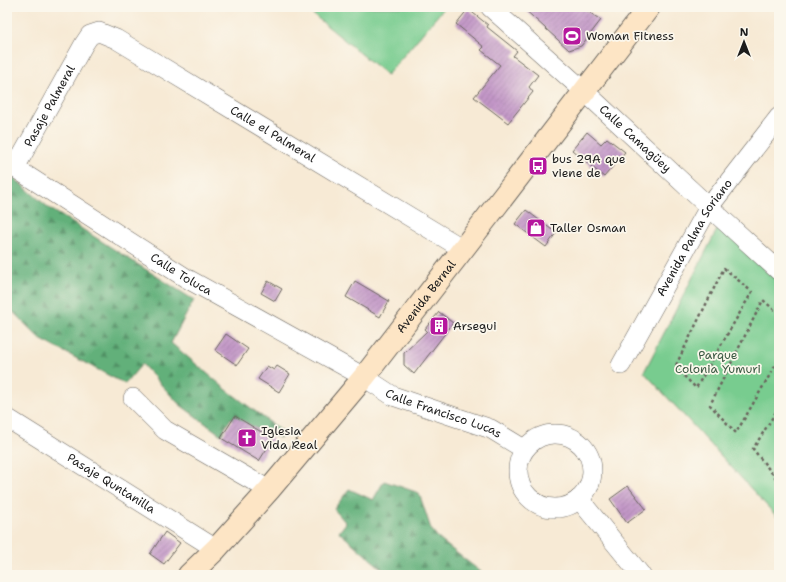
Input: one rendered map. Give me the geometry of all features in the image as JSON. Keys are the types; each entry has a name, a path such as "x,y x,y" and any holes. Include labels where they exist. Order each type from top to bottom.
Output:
{"main road":[{"name":"Avenida Bernal","path":"189,575 216,550 364,378 649,7"}],"street":[{"name":"Calle Camagüey","path":"490,7 584,91 779,271"},
{"name":"Calle el Palmeral","path":"84,44 90,35 100,32 116,39 464,249"},
{"name":"Pasaje Palmeral","path":"11,163 84,44"},
{"name":"Avenida Palma Soriano","path":"621,365 709,208 779,116"},
{"name":"Calle Toluca","path":"11,163 186,278 364,378"},
{"name":"Calle Francisco Lucas","path":"364,378 393,396 491,430 524,449"},
{"path":"133,398 165,430 269,490"},
{"name":"Pasaje Quntanilla","path":"7,418 216,550"},
{"path":"554,433 576,439 584,447 590,456 592,478 588,488 579,499 571,504 559,508 547,507 526,495 520,484 518,472 519,460 524,449 533,440 543,435 554,433"},
{"path":"579,499 641,575"}],"path":[{"path":"724,268 752,292 696,388 675,367 700,318 724,268"},
{"path":"779,314 763,300 710,405 736,433 779,359"},
{"path":"779,407 753,449 779,482"}],"green space":[{"path":"304,7 445,7 387,75"},
{"path":"7,172 49,208 194,300 171,343 227,390 284,433 280,438 231,418 221,435 179,404 142,364 125,384 40,339 7,306"},
{"name":"Parque Colonia Yumuri","path":"720,224 779,277 779,519 644,372"},
{"path":"384,481 419,493 431,529 440,540 485,575 389,575 339,532 346,523 334,509 349,489 373,500"}],"building":[{"name":"Woman Fitness","path":"522,7 581,7 601,20 581,46 569,50"},
{"path":"468,9 488,25 487,27 517,51 513,56 538,75 529,87 533,92 508,123 474,97 500,65 481,50 484,47 456,24"},
{"path":"587,132 601,144 607,138 625,152 604,177 572,150"},
{"name":"Taller Osman","path":"526,210 556,233 546,247 515,224"},
{"path":"268,281 282,289 275,301 261,293"},
{"path":"355,281 389,301 380,317 346,297"},
{"path":"439,312 453,323 414,374 404,365 404,353 427,331 425,329"},
{"path":"226,334 248,349 237,365 215,350"},
{"path":"267,366 274,370 277,366 290,374 279,392 258,379"},
{"name":"Iglesia Vida Real","path":"235,416 273,439 259,461 221,438"},
{"path":"628,486 646,509 627,523 610,499"},
{"path":"165,532 180,543 164,564 150,554"}],"place":[{"name":"Woman Fitness","path":"572,36"},
{"name":"bus 29A que viene de","path":"538,166"},
{"name":"Taller Osman","path":"536,228"},
{"name":"Arsegui","path":"439,326"},
{"name":"Iglesia Vida Real","path":"247,438"}]}
